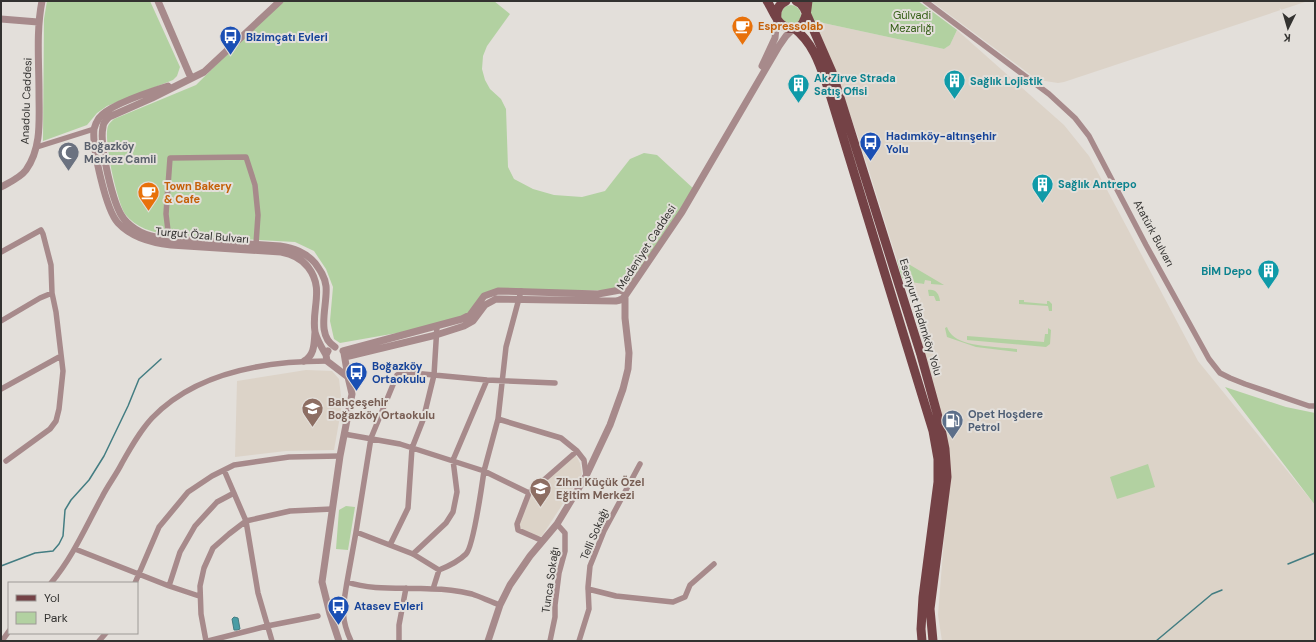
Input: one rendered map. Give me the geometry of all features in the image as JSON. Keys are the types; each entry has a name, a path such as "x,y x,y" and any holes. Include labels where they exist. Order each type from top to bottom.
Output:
{"main road":[{"path":"767,1 777,18"},
{"path":"777,18 780,5 786,1"},
{"path":"796,1 802,4 806,12"},
{"path":"794,28 798,27 804,21 808,1"},
{"name":"Esenyurt Hadımköy Yolu","path":"806,12 832,72 922,355 933,412 937,449 938,482 923,597 921,629 922,641"},
{"name":"Esenyurt Hadımköy Yolu","path":"777,18 786,28 794,28 803,35 811,45 816,56 828,88 944,449 946,477 930,609 933,641"}],"street":[{"name":"Anadolu Caddesi","path":"1,187 26,171 37,147 39,124 38,22 42,1"},
{"path":"158,1 191,78"},
{"name":"Turgut Özal Bulvarı","path":"280,1 204,72 152,98 112,115 106,120 102,128 105,162 114,199 121,215 143,234 169,239 256,244 292,248 306,254 317,265 326,284 325,333 328,341 335,347"},
{"name":"Atatürk Bulvarı","path":"925,1 1049,94 1081,125 1089,136 1146,245 1209,359 1220,373 1245,384 1309,406 1315,406"},
{"path":"741,109 775,38 777,18"},
{"path":"1,19 38,22"},
{"path":"741,109 779,46 794,28"},
{"name":"Turgut Özal Bulvarı","path":"191,78 150,92 108,110 100,117 94,129 96,155 104,190 113,216 123,228 138,238 163,245 281,252 297,257 308,267 316,281 317,291 315,329 326,358"},
{"name":"Medeniyet Caddesi","path":"489,641 500,605 510,585 530,556 557,524 586,476 610,425 623,389 628,369 629,352 625,318 625,296 682,212 741,109"},
{"path":"37,147 94,129"},
{"path":"169,239 166,214 170,158 246,157 254,185 258,215 256,244"},
{"path":"1,252 41,230 51,265 52,293 56,312 63,371 59,410 56,422 6,461"},
{"path":"344,356 470,315 481,298 486,294 498,291 520,295 616,301 622,300 625,296"},
{"path":"1,321 40,298 52,293"},
{"path":"344,356 436,335 468,324 478,316 485,305 496,299 520,295"},
{"path":"433,589 439,570 453,564 467,553 472,542 484,471 498,419 506,347 520,295"},
{"path":"390,545 408,508 412,448 424,420 434,374 437,326"},
{"path":"304,361 312,354 315,329"},
{"path":"326,358 329,349 338,347 344,356 352,394 340,456 325,550 322,582 339,641"},
{"path":"1,388 61,356"},
{"path":"334,366 341,364 344,356"},
{"path":"52,582 75,549 103,496 139,434 160,411 189,390 220,376 259,367 326,358"},
{"path":"326,358 331,365 348,377"},
{"path":"351,641 345,629 342,614 371,438 397,375 402,372 487,380 555,383"},
{"path":"413,554 446,523 453,512 457,492 453,460 487,380"},
{"path":"498,419 561,438 577,450 584,460 586,476"},
{"path":"344,434 371,438 453,460 484,471 529,493"},
{"path":"543,541 518,530 517,524 529,493 577,450"},
{"path":"135,582 159,527 188,492 212,476 234,465 289,458 340,456"},
{"name":"Telli Sokağı","path":"578,641 589,609 588,589 590,566 604,531 640,464"},
{"path":"224,470 246,521 258,593 272,641"},
{"path":"169,586 180,552 195,526 217,502 234,493"},
{"path":"318,616 267,626 207,641 201,614 199,596 200,586 204,568 213,548 246,521 290,511 332,509"},
{"name":"Tunca Sokağı","path":"550,641 555,617 559,573 565,551 565,533 557,524"},
{"path":"356,532 413,554 439,570"},
{"path":"75,549 169,586 199,596"},
{"path":"588,589 616,596 673,602 685,598 690,585 714,564"},
{"path":"347,582 356,585 433,589 472,594 500,605"},
{"path":"399,641 399,625 406,588"},
{"path":"2,641 8,632"}],"shaded area":[{"path":"931,1 1308,1 1058,83 1035,78"},
{"path":"814,21 944,49 950,45 957,30 1064,125 1089,156 1198,361 1315,505 1315,641 942,641 938,615 950,462 918,327 859,139"},
{"path":"306,370 332,371 339,379 342,405 334,450 286,451 235,457 237,381"},
{"name":"Zihni Küçük Özel Eğitim Merkezi","path":"573,454 577,457 580,463 582,474 542,536 536,537 518,530 529,493"}],"green space":[{"path":"47,1 150,1 180,67 177,76 173,80 107,106 97,113 87,125 43,141 44,19"},
{"path":"281,1 494,1 510,14 487,46 483,56 482,69 485,80 490,89 501,99 506,109 508,167 514,179 533,189 554,195 582,197 605,191 630,159 644,153 657,155 695,190 635,280 620,290 492,292 470,315 437,326 340,343 334,339 330,321 333,287 326,269 314,251 295,242 169,235 145,229 134,223 125,214 118,197 109,157 107,144 108,125 114,119 196,85"},
{"name":"Gülvadi Mezarlığı","path":"811,1 918,1 957,30 950,45 944,49 814,21 810,12"},
{"path":"791,5 798,8 801,15 798,22 791,25 784,22 781,15 784,8"},
{"path":"900,259 944,285 931,284 931,281 925,280 924,284 902,278 897,260"},
{"path":"928,290 937,292 940,301 936,301 934,296 929,296"},
{"path":"1019,300 1024,300 1024,302 1047,304 1047,301 1049,301 1052,304 1052,311 1049,311 1048,306 1019,304"},
{"path":"947,327 952,335 965,342 983,346 1017,349 1017,352 976,347 947,337 945,328"},
{"path":"1048,328 1051,330 1050,344 1046,347 967,340 967,336 1044,342 1045,334 1048,334"},
{"path":"1225,387 1286,407 1315,413 1315,505"},
{"path":"1148,464 1155,487 1117,499 1110,477"},
{"path":"346,506 355,507 348,550 336,549 339,510"}],"water":[{"path":"234,617 238,618 240,629 234,630 232,619"}],"waterway":[{"path":"1,566 35,553 53,551 59,544 63,536 65,510 71,500 89,480 104,456 139,379 161,359"},
{"path":"1288,564 1315,553"},
{"path":"1156,641 1212,594 1222,590"}],"place":[{"name":"Espressolab","path":"743,46"},
{"name":"Bizimçatı Evleri","path":"230,56"},
{"name":"Sağlık Lojistik","path":"954,100"},
{"name":"Ak Zirve Strada Satış Ofisi","path":"799,104"},
{"name":"Hadımköy-altınşehir Yolu","path":"871,162"},
{"name":"Boğazköy Merkez Camii","path":"68,172"},
{"name":"Sağlık Antrepo","path":"1043,204"},
{"name":"Town Bakery & Cafe","path":"148,212"},
{"name":"BİM Depo","path":"1268,290"},
{"name":"Boğazköy Ortaokulu","path":"357,392"},
{"name":"Bahçeşehir Boğazköy Ortaokulu","path":"312,428"},
{"name":"Opet Hoşdere Petrol","path":"952,440"},
{"name":"Zihni Küçük Özel Eğitim Merkezi","path":"541,508"},
{"name":"Atasev Evleri","path":"339,626"}]}
